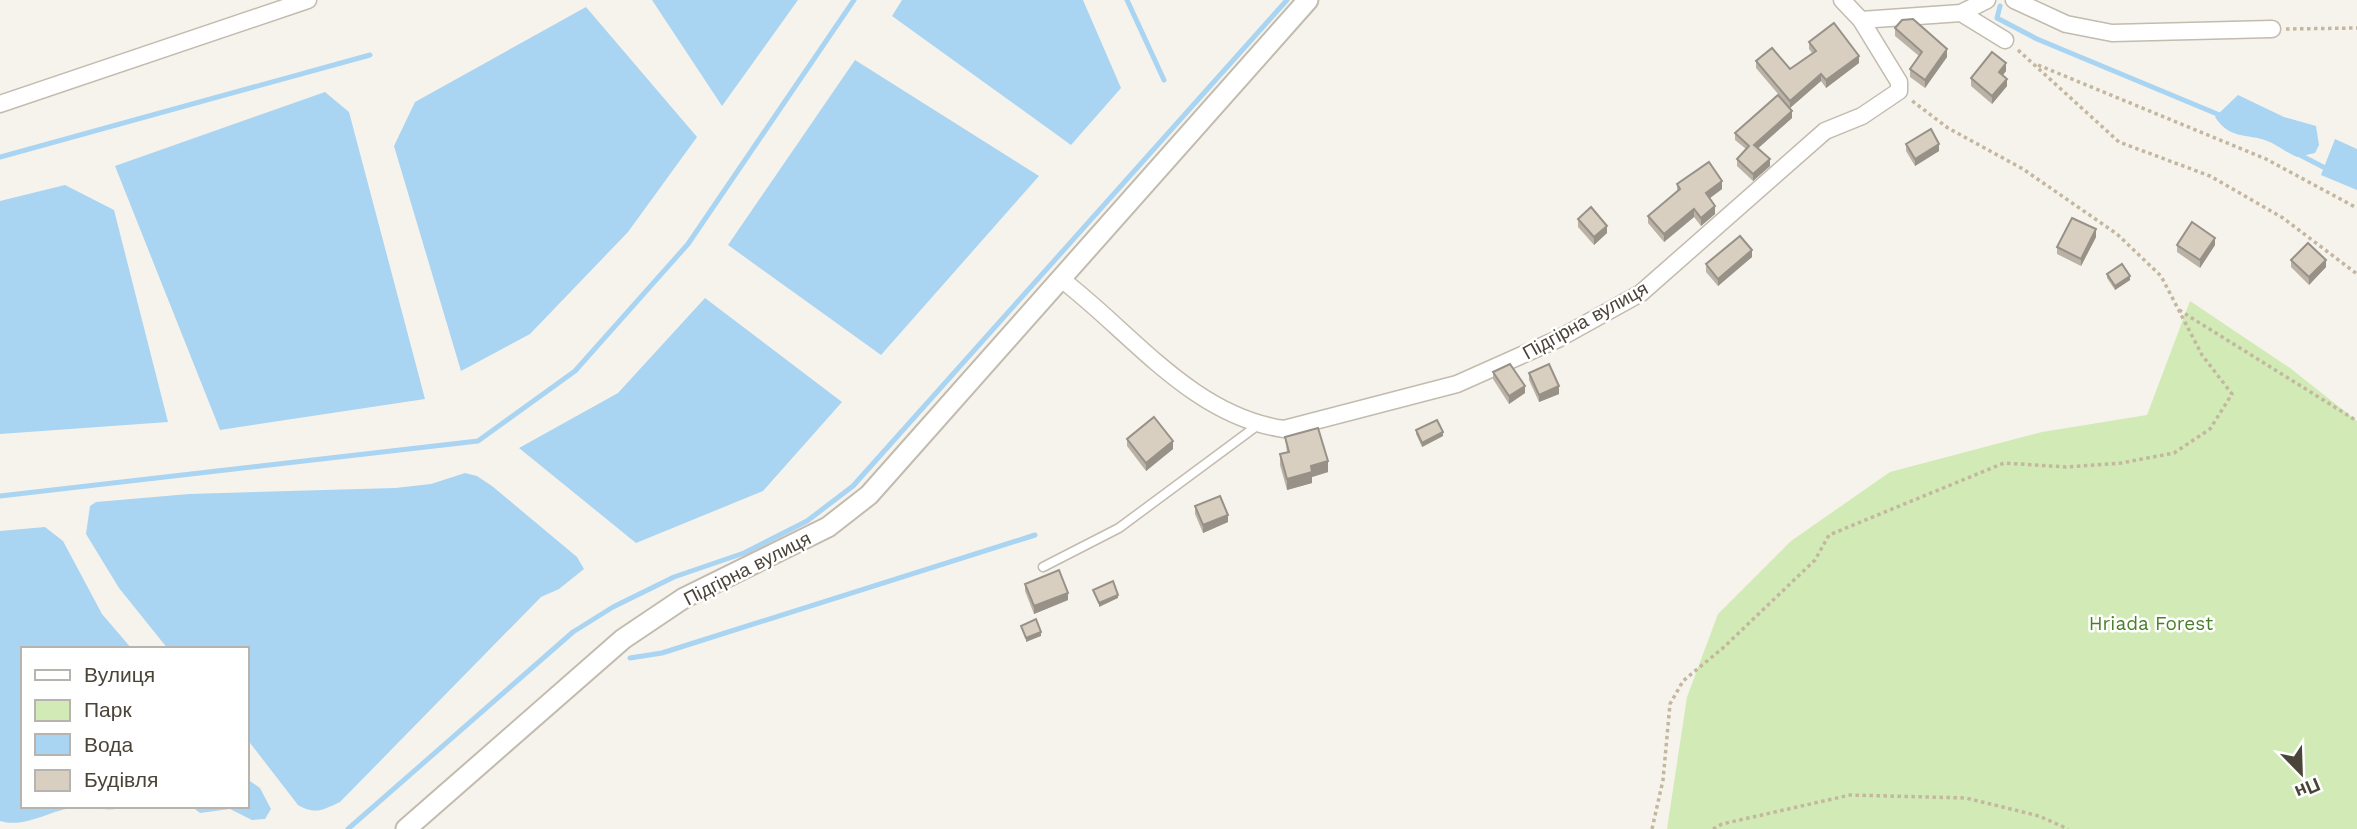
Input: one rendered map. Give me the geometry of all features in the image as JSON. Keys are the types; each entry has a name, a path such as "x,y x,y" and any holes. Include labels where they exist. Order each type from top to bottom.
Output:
{"street":[{"path":"0,104 308,0"},
{"name":"Підгірна вулиця","path":"406,829 622,639 684,598 828,527 869,495 1308,0"},
{"path":"1842,0 1861,20 1899,82 1899,91"},
{"path":"1861,20 1961,13 1987,0"},
{"path":"2014,0 2066,24 2112,33 2272,29"},
{"path":"1961,13 2005,40"},
{"name":"Підгірна вулиця","path":"1061,279 1182,384 1258,425 1284,429 1457,384 1558,339 1641,293 1825,131 1862,116 1899,91"}],"lane":[{"path":"1043,567 1119,528 1258,425"}],"path":[{"path":"2272,29 2357,28"},
{"path":"2005,40 2036,64 2119,142 2210,176 2283,218 2357,274"},
{"path":"2036,64 2266,159 2357,208"},
{"path":"1652,829 1663,780 1670,704 1683,681 1724,647 1815,560 1829,536 2004,463 2066,467 2121,463 2174,453 2210,429 2232,394 2202,355 2161,276 2117,234 2022,169 1948,128 1899,91"},
{"path":"2177,309 2357,421"},
{"path":"1713,829 1722,824 1850,795 1966,798 2039,816 2067,829"}],"green space":[{"name":"Hriada Forest","path":"2190,301 2290,368 2357,421 2357,829 1667,829 1687,697 1718,614 1791,541 1890,472 2042,432 2147,415"}],"water":[{"path":"652,0 798,0 722,106"},
{"path":"902,0 1083,0 1121,88 1071,145 892,16"},
{"path":"586,7 697,137 628,232 530,334 461,371 394,146 415,102"},
{"path":"855,60 1039,176 881,355 728,245"},
{"path":"325,92 349,112 425,399 220,430 115,166"},
{"path":"2238,95 2284,117 2316,126 2319,145 2315,153 2297,157 2272,143 2235,133 2221,125 2215,117"},
{"path":"2335,139 2357,149 2357,190 2321,175"},
{"path":"65,185 114,210 168,422 0,434 0,201"},
{"path":"705,298 842,402 763,491 636,543 519,448 618,393"},
{"path":"465,473 477,476 577,557 584,569 559,589 541,597 340,802 319,810 309,810 298,805 248,740 248,647 166,647 119,588 86,534 90,506 96,502 189,494 395,488 431,484"},
{"path":"45,527 63,541 102,614 130,647 21,647 21,808 70,808 10,823 0,821 0,531"},
{"path":"248,780 260,788 271,809 265,819 252,820 230,809 200,813 194,808 248,808"}],"building":[{"path":"1913,19 1947,49 1925,80 1910,69 1922,52 1895,28 1902,20"},
{"path":"1834,23 1859,56 1826,80 1821,74 1790,101 1756,61 1772,48 1790,69 1816,51 1809,42"},
{"path":"1992,52 2006,63 1999,72 2007,79 1992,96 1971,78"},
{"path":"1778,95 1792,111 1754,145 1770,159 1753,174 1737,159 1749,146 1735,133"},
{"path":"1931,129 1939,144 1915,159 1906,144"},
{"path":"1709,162 1722,181 1706,193 1715,206 1701,218 1694,209 1664,234 1648,216 1680,189 1677,184"},
{"path":"1591,207 1607,226 1594,237 1578,219"},
{"path":"2072,218 2096,229 2081,259 2057,247"},
{"path":"2192,222 2215,238 2200,260 2177,245"},
{"path":"1740,236 1752,250 1718,279 1706,264"},
{"path":"2308,243 2326,260 2309,277 2291,260"},
{"path":"2122,264 2130,276 2115,286 2107,274"},
{"path":"1510,364 1525,386 1509,396 1493,372"},
{"path":"1549,364 1559,386 1539,395 1529,373"},
{"path":"1154,417 1173,441 1146,463 1127,439"},
{"path":"1437,420 1443,432 1422,443 1416,430"},
{"path":"1318,428 1328,461 1311,466 1312,472 1287,479 1280,454 1289,452 1285,437"},
{"path":"1220,496 1228,515 1203,525 1195,506"},
{"path":"1059,570 1068,593 1034,606 1025,584"},
{"path":"1113,581 1118,595 1099,603 1093,590"},
{"path":"1036,619 1041,632 1026,638 1021,626"}],"waterway":[{"path":"0,496 478,441 575,371 688,244 854,0"},
{"path":"1127,0 1164,80"},
{"path":"348,829 573,632 613,607 674,577 744,553 807,521 853,486 1287,0"},
{"path":"2000,6 1997,18 2037,39 2222,116"},
{"path":"0,157 370,55"},
{"path":"2300,155 2329,170"},
{"path":"630,658 662,653 1035,535"}]}
